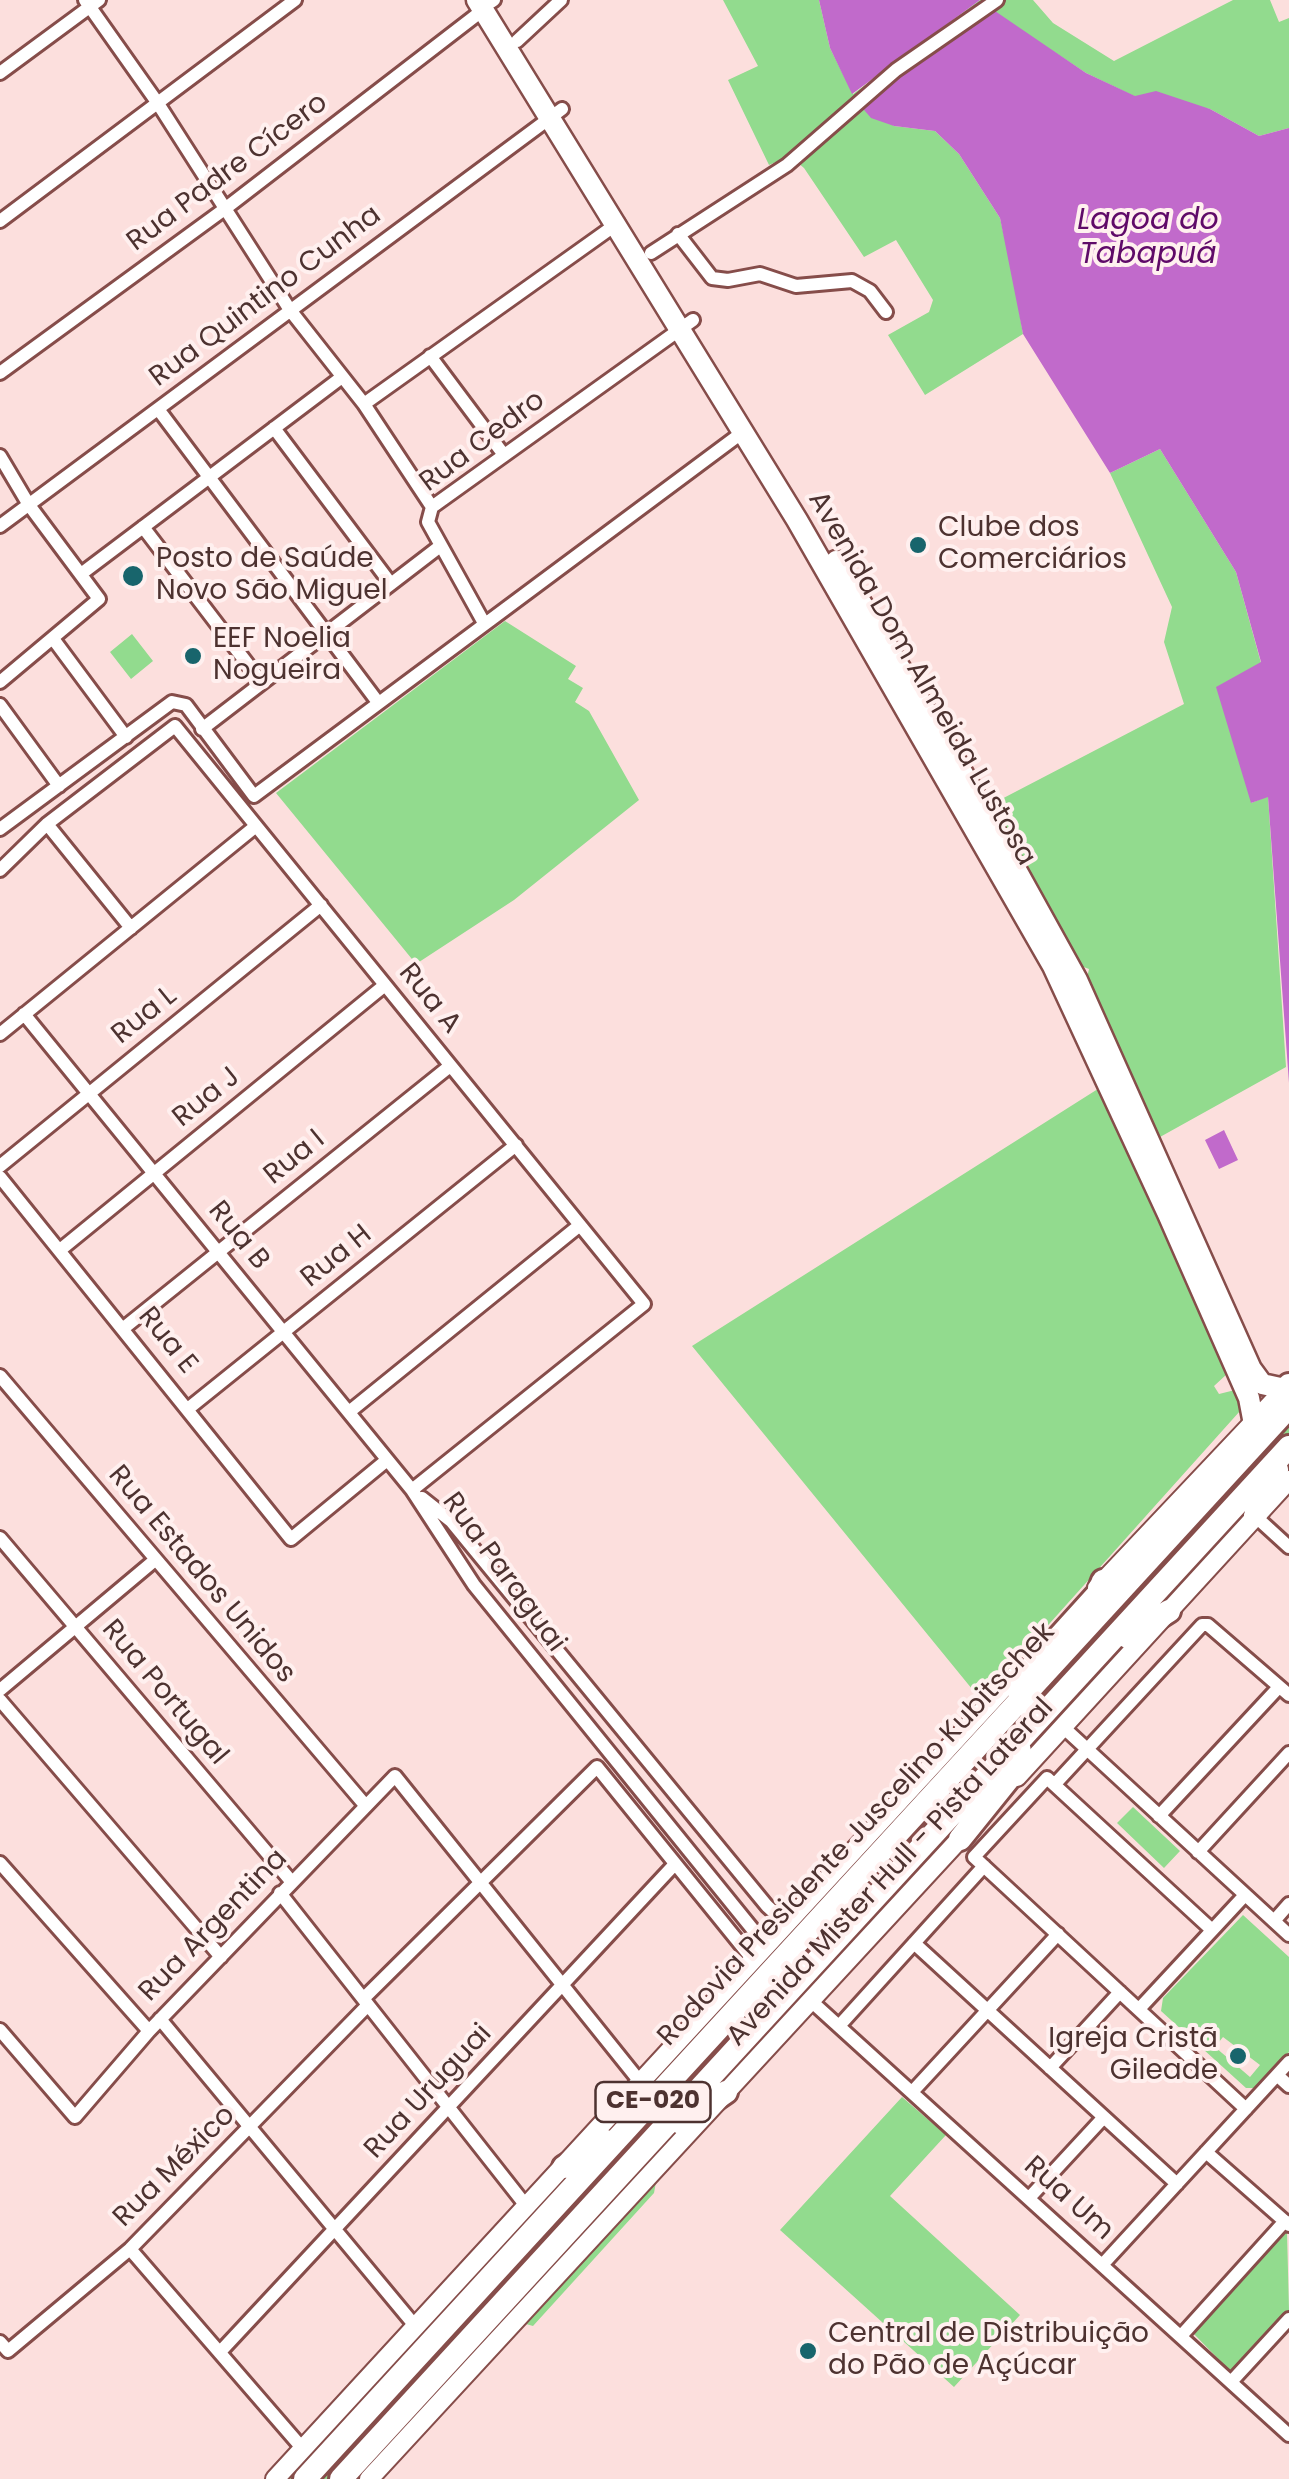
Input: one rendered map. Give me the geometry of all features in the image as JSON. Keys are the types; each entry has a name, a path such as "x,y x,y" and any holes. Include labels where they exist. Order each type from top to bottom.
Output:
{"highway":[{"name":"Rodovia Presidente Juscelino Kubitschek","path":"305,2479 1023,1701 1288,1394"},
{"name":"Rodovia Presidente Juscelino Kubitschek","path":"341,2479 1019,1743 1052,1723 1100,1656 1288,1448"},
{"path":"1255,1516 1288,1448"},
{"path":"1052,1723 1023,1701 1018,1690 1022,1678 1098,1594 1103,1581"},
{"path":"1100,1656 1170,1610"},
{"path":"960,1840 1022,1762 1019,1743 1000,1726"},
{"path":"650,2145 726,2092"},
{"path":"564,2167 637,2119"}],"main road":[{"name":"Avenida Dom Almeida Lustosa","path":"487,2 518,41 618,223 687,324 1077,980 1245,1372 1253,1419"},
{"name":"Avenida Dom Almeida Lustosa","path":"487,2 650,253 743,432 921,716"},
{"path":"1245,1372 1288,1394"},
{"name":"Avenida Mister Hull - Pista Lateral","path":"275,2479 1253,1419 1288,1394"},
{"name":"Avenida Mister Hull - Pista Lateral","path":"369,2479 960,1840 1052,1723 1170,1610 1289,1480"}],"street":[{"path":"0,221 295,0"},
{"path":"518,41 561,0"},
{"path":"650,253 788,164 896,70 997,0"},
{"path":"0,73 91,2 290,310 364,404 432,507"},
{"name":"Rua Padre Cícero","path":"0,373 226,208 487,2"},
{"name":"Rua Quintino Cunha","path":"0,526 556,112"},
{"path":"364,404 618,223"},
{"path":"678,234 712,278 728,280 752,273 807,286 852,281 870,292 886,312"},
{"name":"Rua Cedro","path":"439,547 428,522 432,507 687,324"},
{"path":"430,356 504,455"},
{"path":"81,574 342,377"},
{"path":"158,409 378,701"},
{"path":"274,428 391,584"},
{"path":"0,830 172,702 186,706 254,796 743,432"},
{"path":"0,456 29,504 100,598 0,682"},
{"path":"143,527 262,683"},
{"path":"202,729 439,547 484,623"},
{"path":"54,640 126,738"},
{"path":"0,705 59,786"},
{"name":"Rua A","path":"48,824 174,726 644,1304 412,1490"},
{"path":"0,870 48,824 131,928"},
{"path":"0,1034 256,826"},
{"name":"Rua L","path":"0,1166 321,905"},
{"name":"Rua J","path":"60,1250 385,985"},
{"name":"Rua B","path":"24,1014 412,1490"},
{"name":"Rua I","path":"125,1328 450,1066"},
{"name":"Rua H","path":"189,1408 516,1145"},
{"name":"Rua E","path":"0,1177 291,1539 387,1460"},
{"path":"349,1412 580,1225"},
{"name":"Rua Estados Unidos","path":"0,1376 366,1805"},
{"name":"Rua Paraguai","path":"412,1490 451,1521 758,1895 788,1925"},
{"name":"Rua Paraguai","path":"412,1490 474,1585 767,1946"},
{"path":"1255,1516 1289,1546"},
{"name":"Rua Portugal","path":"0,1538 291,1881"},
{"path":"0,1690 154,1560"},
{"path":"1055,1784 1199,1627 1208,1625 1284,1691 1160,1816"},
{"path":"0,1700 221,1956"},
{"path":"1052,1723 1289,1935"},
{"path":"1198,1852 1289,1753"},
{"name":"Rua México","path":"4,2347 130,2249 252,2126 481,1881 596,1768 674,1866"},
{"name":"Rua Argentina","path":"0,2030 75,2117 160,2019 395,1776 481,1881"},
{"path":"1212,1930 1047,1778 974,1857 1246,2108"},
{"path":"0,1863 149,2031"},
{"path":"674,1866 754,1961"},
{"name":"Rua Uruguai","path":"220,2352 674,1866"},
{"path":"838,2026 984,1866"},
{"path":"481,1881 642,2083"},
{"path":"280,1893 527,2207"},
{"path":"1139,2009 1245,1894"},
{"path":"1274,1921 1289,1904"},
{"path":"913,2091 1058,1934"},
{"path":"914,1943 1176,2184"},
{"path":"1050,2068 1120,1992"},
{"name":"Rua Um","path":"811,2001 1289,2436"},
{"path":"160,2019 416,2327"},
{"path":"1102,2264 1289,2062"},
{"path":"1277,2075 1289,2086"},
{"path":"1030,2198 1104,2117"},
{"path":"1181,2336 1287,2223 1206,2152"},
{"path":"130,2249 303,2449"},
{"path":"1231,2382 1289,2318"}],"green space":[{"path":"723,0 819,0 830,48 853,94 980,0 1033,0 1053,23 1114,61 1233,0 1270,0 1279,22 1289,18 1289,128 1259,136 1210,109 1136,97 1086,73 998,15 969,27 860,103 894,126 935,131 959,154 1000,218 1013,275 1023,334 925,395 888,335 929,312 933,300 896,240 864,257 804,168 790,156 769,165 728,80 758,66"},
{"path":"1160,449 1236,572 1261,663 1251,803 1268,796 1286,1067 1160,1137 1087,978 1089,969 1081,966 992,804 1184,704 1164,642 1172,607 1110,473"},
{"path":"505,621 576,666 568,679 583,688 575,702 589,711 639,800 514,900 416,964 276,793"},
{"path":"132,634 153,661 131,679 110,652"},
{"path":"1101,1087 1227,1374 1214,1386 1219,1394 1235,1390 1240,1411 981,1700 692,1346"},
{"path":"1289,1421 1289,1433 1039,1704 1047,1687"},
{"path":"1004,1738 1007,1744 328,2479 317,2479"},
{"path":"1016,1762 967,1824 707,2095 817,1978"},
{"path":"1133,1807 1180,1851 1164,1868 1117,1823"},
{"path":"1243,1915 1289,1957 1289,2052 1256,2088 1246,2088 1161,2011 1163,1998","holes":["1223,2037 1260,2065 1250,2077 1215,2047"]},
{"path":"902,2097 946,2135 890,2196 1020,2315 954,2387 780,2230"},
{"path":"583,2164 292,2479 283,2479 521,2221"},
{"path":"656,2182 654,2193 533,2326 526,2324"},
{"path":"1287,2232 1289,2310 1230,2371 1192,2332"}],"water":[{"path":"819,0 980,0 852,94 830,48"},
{"name":"Lagoa do Tabapuá","path":"992,9 1086,73 1135,96 1156,91 1210,109 1259,136 1289,128 1289,1083 1268,797 1251,803 1216,687 1261,662 1236,572 1160,449 1110,473 1023,334 1000,218 959,154 935,131 894,126 871,118 859,104"},
{"path":"1224,1130 1238,1160 1219,1169 1205,1140"}],"place":[{"name":"Clube dos Comerciários","path":"918,545"},
{"name":"Posto de Saúde Novo São Miguel","path":"133,576"},
{"name":"EEF Noelia Nogueira","path":"193,656"},
{"name":"Igreja Cristã Gileade","path":"1238,2056"},
{"name":"Central de Distribuição do Pão de Açúcar","path":"808,2351"}]}
